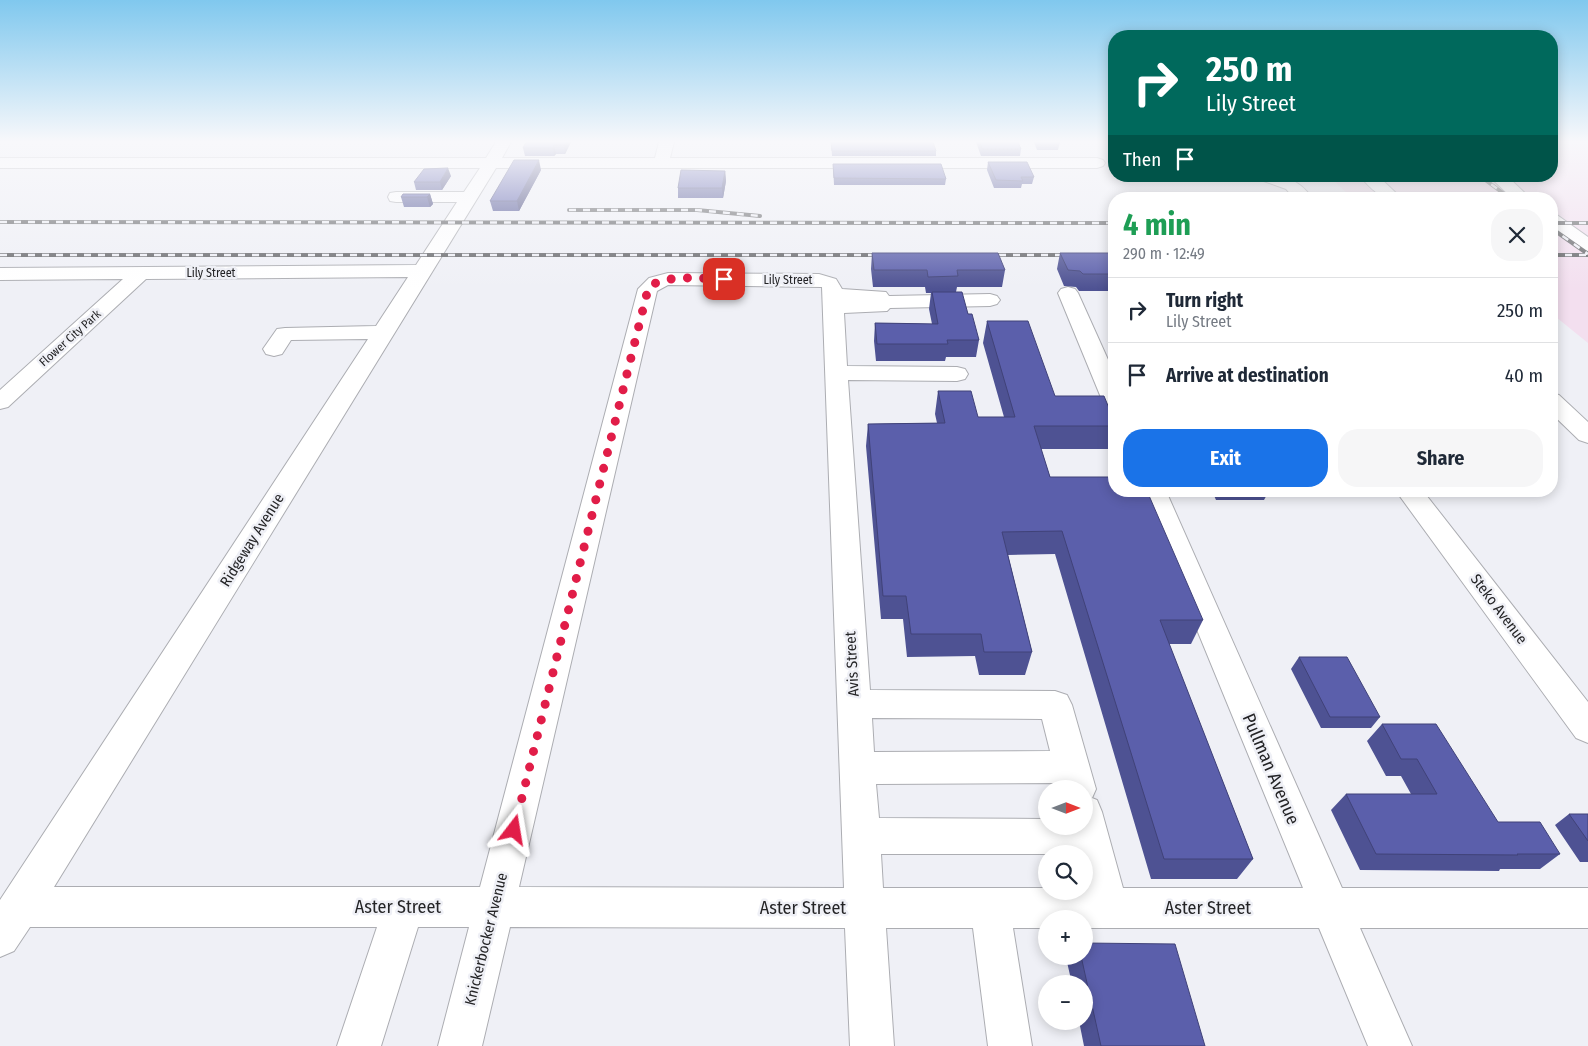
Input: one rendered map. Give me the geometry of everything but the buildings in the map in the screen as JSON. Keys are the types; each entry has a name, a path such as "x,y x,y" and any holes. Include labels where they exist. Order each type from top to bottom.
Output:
{"street":[{"path":"396,197 417,191"},
{"name":"Ridgeway Avenue","path":"10,922 474,191"},
{"path":"1558,224 1588,245"},
{"name":"Lily Street","path":"0,274 422,272"},
{"name":"Flower City Park","path":"0,402 140,274"},
{"name":"Lily Street","path":"656,282 668,279 809,280 832,295 880,307 879,302 990,300"},
{"name":"Knickerbocker Avenue","path":"460,1046 648,289 656,282"},
{"path":"1068,293 1108,386"},
{"name":"Avis Street","path":"832,295 872,1046"},
{"path":"274,349 285,334 384,332"},
{"path":"837,373 957,374"},
{"path":"1558,407 1588,435"},
{"name":"Pullman Avenue","path":"1156,497 1390,1046"},
{"name":"Steko Avenue","path":"1414,497 1588,728"},
{"path":"854,704 1055,705 1075,778 857,768"},
{"path":"861,836 1038,827"},
{"path":"1090,835 1109,908"},
{"path":"359,1046 404,907"},
{"name":"Aster Street","path":"10,922 404,907 1588,908"},
{"path":"990,908 1010,1046"}],"shaded area":[{"path":"1344,191 1588,191 1588,343 1558,319 1558,192"}],"railway":[{"path":"569,210 697,210 760,216"},
{"path":"0,222 1108,223"},
{"path":"1558,223 1588,223"},
{"path":"1558,233 1588,254"},
{"path":"0,255 885,255"},
{"path":"985,255 1072,255"},
{"path":"1558,255 1588,255"}],"route":[{"path":"514,830 648,289 652,284 668,279 724,279"}]}
